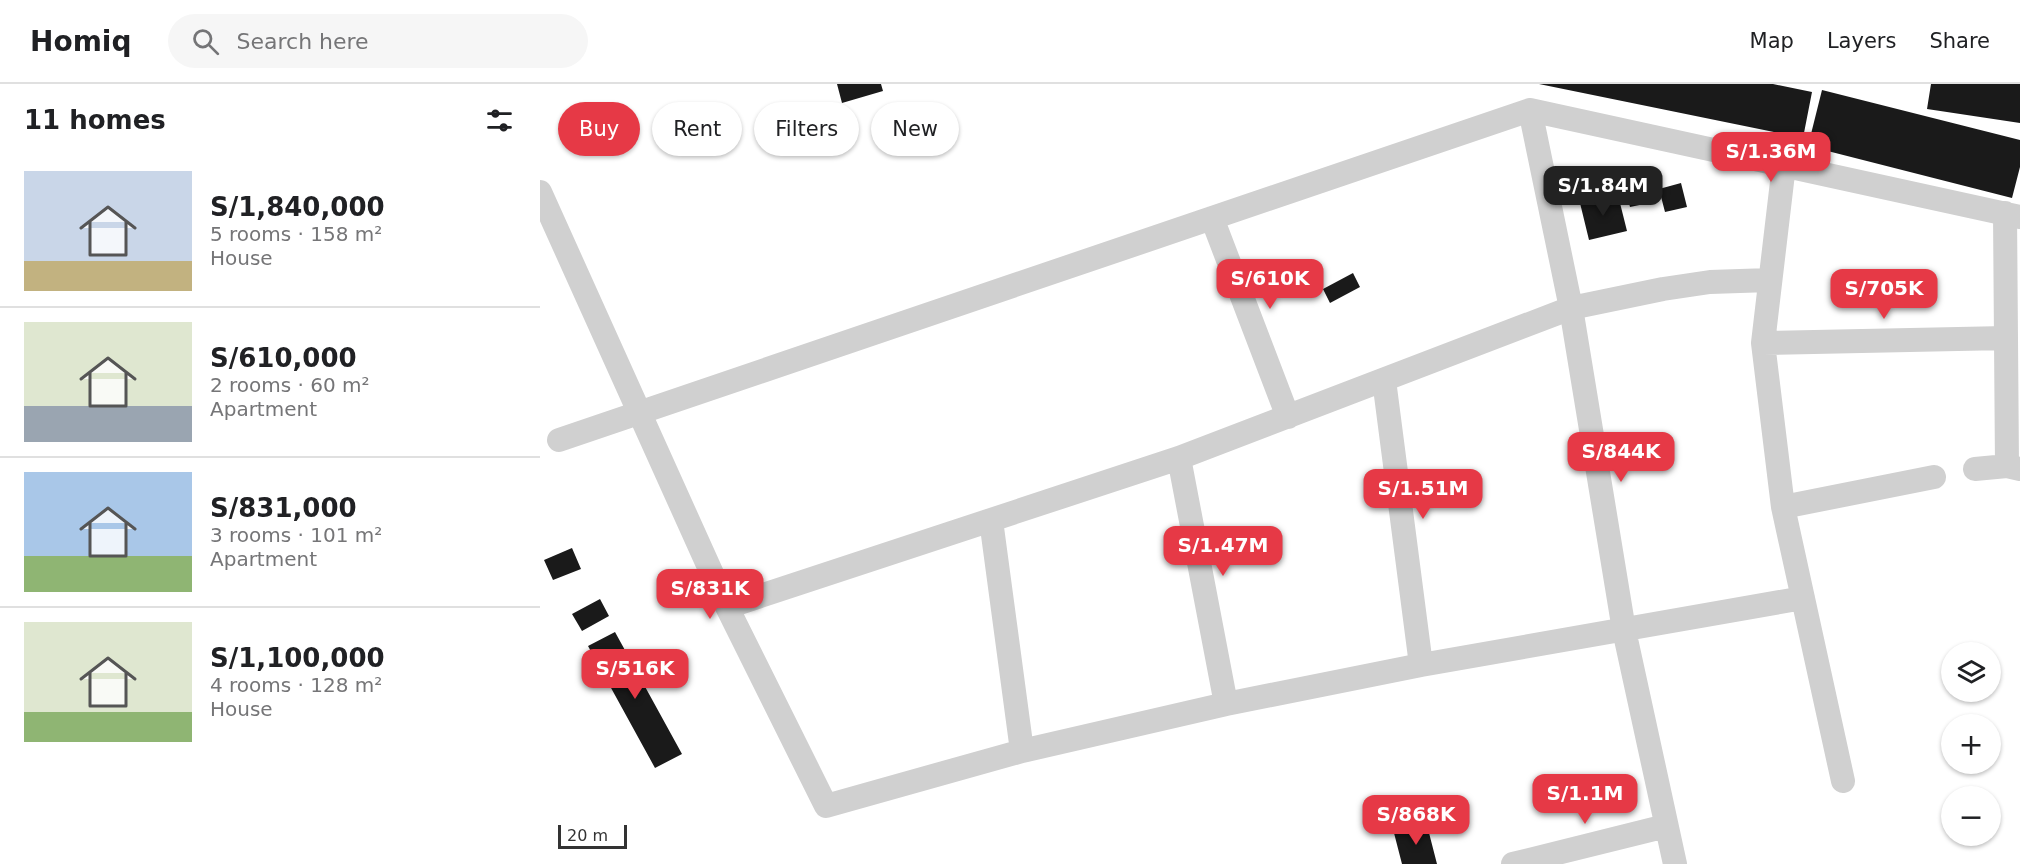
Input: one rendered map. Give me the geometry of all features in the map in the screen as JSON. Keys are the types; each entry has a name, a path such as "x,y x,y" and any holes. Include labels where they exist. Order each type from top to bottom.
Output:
{"street":[{"path":"1530,110 1571,308 1624,630 1675,864"},
{"path":"559,440 1530,110 2013,215 2006,338 2013,468 1975,469"},
{"path":"1784,165 1762,343 1783,507 1843,781"},
{"path":"540,192 727,606 826,806 1022,751 1226,704 1421,665 1803,598"},
{"path":"1212,218 1288,417"},
{"path":"727,606 1179,458 1571,308 1710,282 1770,280"},
{"path":"1762,343 2006,338"},
{"path":"1384,380 1421,665"},
{"path":"1179,458 1226,704"},
{"path":"1783,507 1934,477"},
{"path":"991,520 1022,751"},
{"path":"1513,864 1666,826"}],"building":[{"path":"837,84 881,84 883,91 842,102"},
{"path":"1539,84 1773,84 1812,92 1803,138"},
{"path":"1931,84 2020,84 2020,123 1927,109"},
{"path":"1822,90 2020,140 2020,167 2012,198 1808,146"},
{"path":"1643,176 1649,203 1630,207 1623,181"},
{"path":"1681,183 1687,207 1665,212 1659,189"},
{"path":"1618,195 1627,231 1589,240 1580,203"},
{"path":"1353,273 1360,287 1330,303 1323,289"},
{"path":"572,548 581,569 553,580 544,560"},
{"path":"600,599 609,616 582,631 572,614"},
{"path":"615,632 682,754 655,768 588,646"},
{"path":"1427,825 1437,864 1402,864 1394,833"}]}
